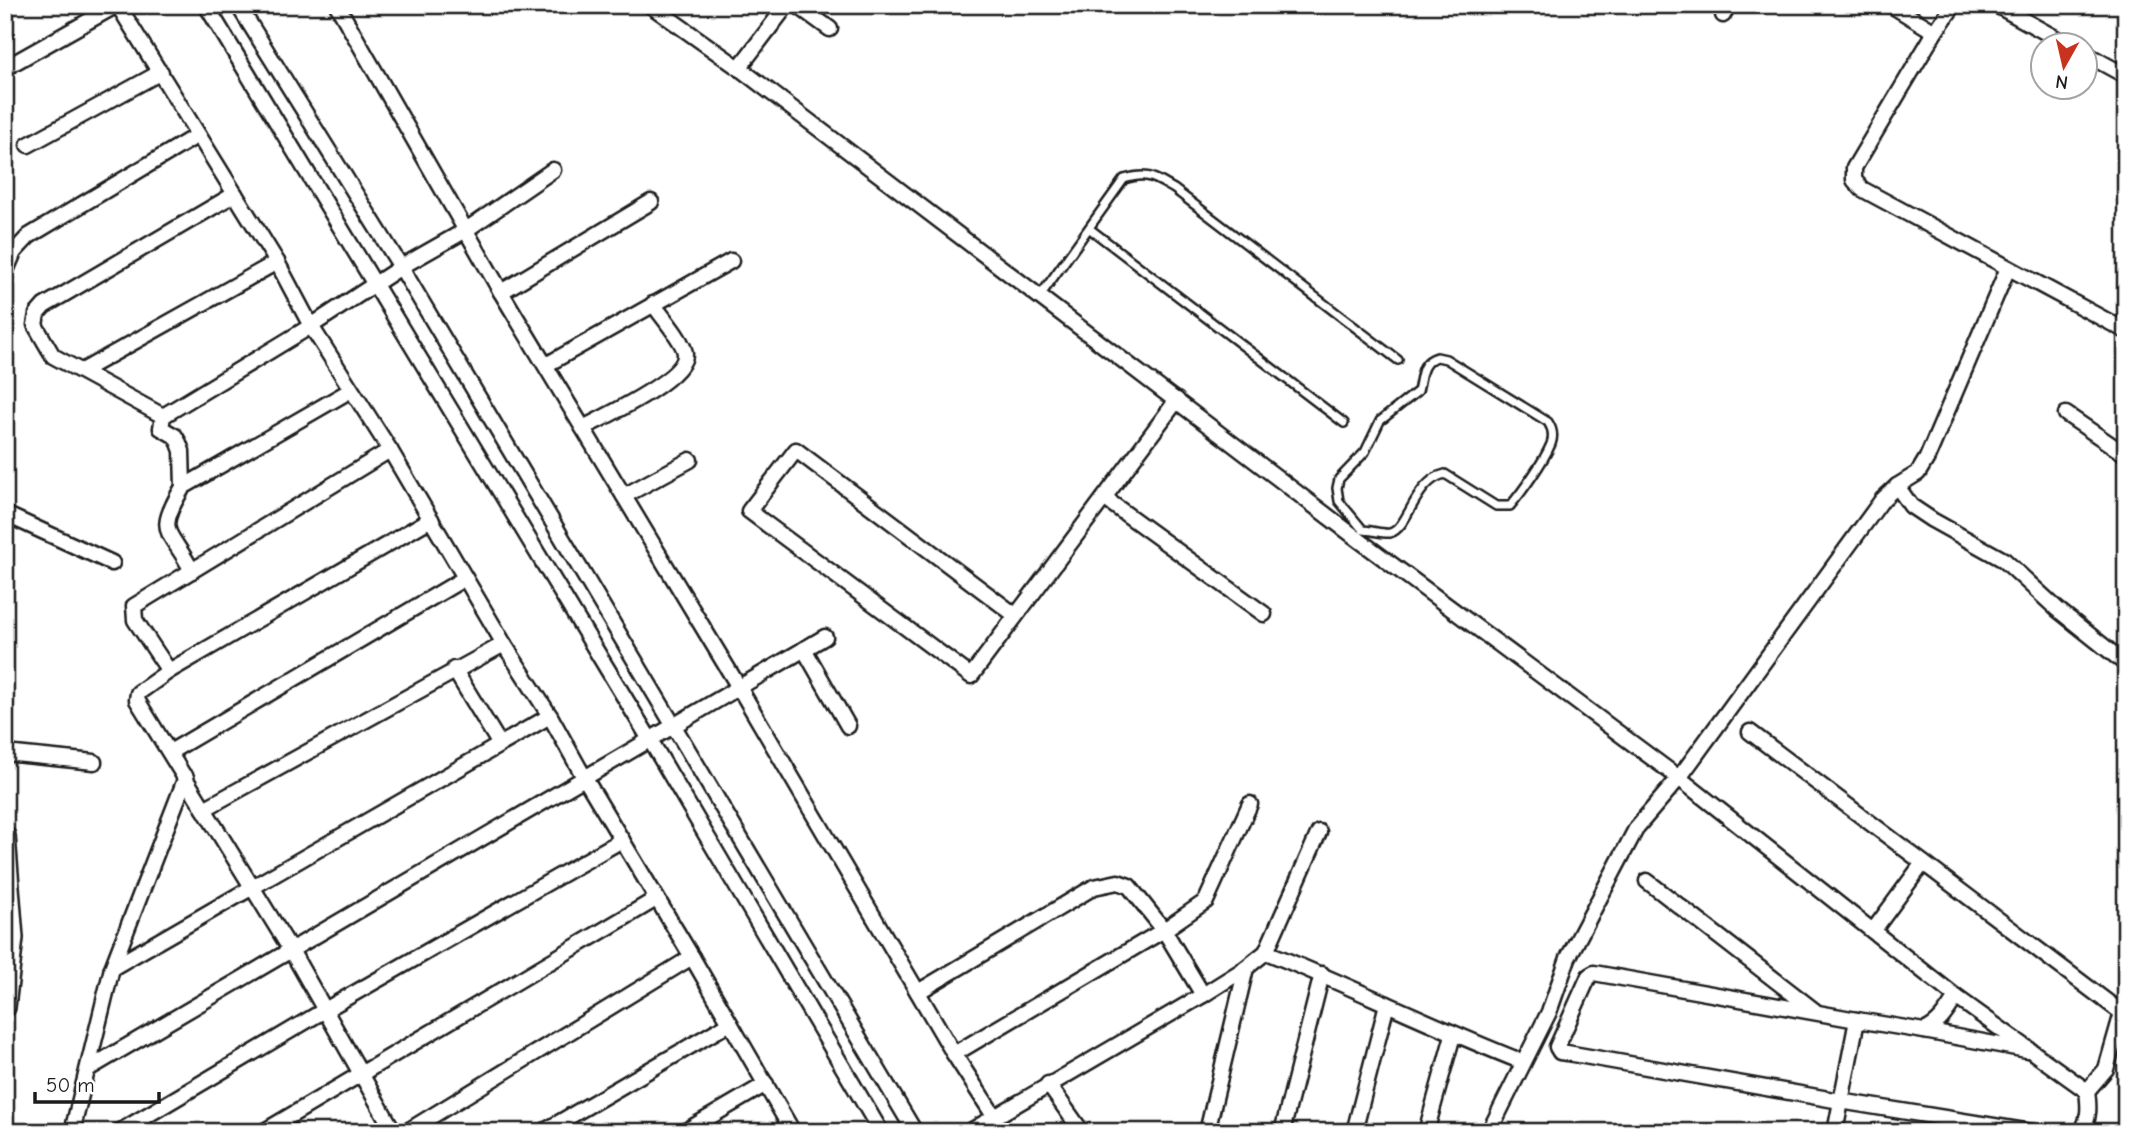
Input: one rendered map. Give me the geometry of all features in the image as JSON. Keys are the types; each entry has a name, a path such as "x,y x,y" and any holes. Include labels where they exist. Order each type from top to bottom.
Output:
{"main road":[{"path":"5,836 13,909 5,1007"}],"street":[{"path":"5,68 118,5 550,716 583,777 692,957 793,1132"},
{"path":"206,5 649,738 881,1132"},
{"path":"238,5 401,267 915,1132"},
{"path":"337,5 501,292 993,1116"},
{"path":"650,5 739,68 1177,400 1361,535 1679,778 1956,997 2087,1091"},
{"path":"739,68 787,5"},
{"path":"797,5 830,29"},
{"path":"1891,5 1935,32"},
{"path":"1954,5 1854,168 1854,180 1862,188 2126,331"},
{"path":"1996,5 2045,32"},
{"path":"2100,62 2126,76"},
{"path":"28,145 161,72"},
{"path":"5,273 15,252 29,236 198,135"},
{"path":"183,487 182,452 175,436 161,428 163,416 312,326 401,267 466,230 553,170"},
{"path":"163,416 53,356 35,326 35,319 40,310 235,194"},
{"path":"501,292 652,202"},
{"path":"546,365 731,261"},
{"path":"82,371 276,262"},
{"path":"1489,1132 1553,1004 1568,958 1637,827 1679,778 1876,508 1897,486 1918,473 2008,268"},
{"path":"583,428 662,383 677,373 683,364 685,349 653,304"},
{"path":"192,571 169,535 167,525 170,510 183,487 351,390"},
{"path":"1015,615 796,450 749,511 971,676 1177,400"},
{"path":"2066,414 2126,455"},
{"path":"169,671 135,620 134,606 390,450"},
{"path":"624,496 690,460"},
{"path":"1897,486 1912,506 1932,520 2004,559 2057,609 2126,664"},
{"path":"1104,498 1264,614"},
{"path":"5,514 112,563"},
{"path":"394,1132 292,952 137,700 138,692 169,671 431,519"},
{"path":"170,752 465,579"},
{"path":"88,1069 292,952 583,777 740,689 825,637"},
{"path":"204,810 504,644"},
{"path":"804,649 848,726"},
{"path":"454,670 499,743"},
{"path":"112,968 550,716"},
{"path":"1750,732 1923,863 2124,1006 2106,1069 2087,1091 2088,1113 2081,1132"},
{"path":"5,753 94,762"},
{"path":"72,1132 112,968 186,776"},
{"path":"954,1054 1164,930 1206,901 1250,804"},
{"path":"969,1132 1203,995 1266,952 1320,832"},
{"path":"119,1132 622,840"},
{"path":"1873,931 1923,863"},
{"path":"1647,881 1818,1013"},
{"path":"918,992 1094,887 1118,882 1129,886 1164,930 1203,995"},
{"path":"263,1132 656,900"},
{"path":"1266,952 1322,974 1453,1035 1523,1062"},
{"path":"406,1132 692,957"},
{"path":"1207,1132 1246,968"},
{"path":"2031,1132 1560,1052 1558,1047 1589,976 1594,973 2032,1051"},
{"path":"1282,1132 1322,974"},
{"path":"1924,1031 1934,1027 1956,997"},
{"path":"1354,1132 1387,1004"},
{"path":"1835,1132 1857,1020"},
{"path":"543,1132 730,1023"},
{"path":"1426,1132 1453,1035"},
{"path":"684,1132 766,1084"},
{"path":"1048,1084 1082,1132"}],"lane":[{"path":"1040,296 1124,179 1150,175 1174,189 1398,360"},
{"path":"1090,229 1344,423"},
{"path":"1430,359 1446,359 1551,426 1552,442 1520,495 1510,506 1496,506 1445,474 1430,481 1422,490 1398,528 1390,533 1361,535 1339,501 1339,480 1365,452 1380,421 1418,391 1420,373 1430,359"}]}
